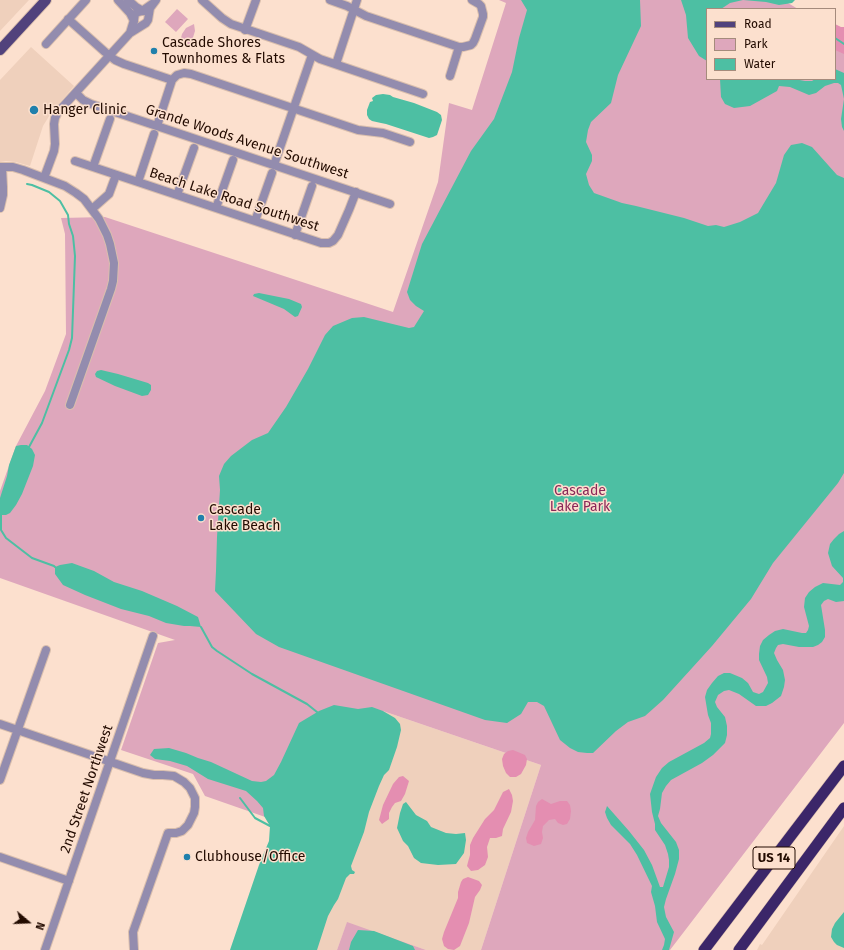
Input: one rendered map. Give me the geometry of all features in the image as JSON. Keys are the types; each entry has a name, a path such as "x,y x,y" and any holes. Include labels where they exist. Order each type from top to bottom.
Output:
{"highway":[{"name":"US 14","path":"704,950 844,766"},
{"name":"US 14","path":"739,950 844,808"},
{"path":"747,950 787,886"}],"main road":[{"path":"0,50 46,0"}],"street":[{"path":"46,44 86,0"},
{"path":"118,0 130,13 137,25 143,25"},
{"path":"128,0 147,14 148,18"},
{"path":"202,0 226,21 245,30 299,47 320,59 423,94"},
{"path":"245,30 256,0"},
{"path":"330,0 366,16 460,47 471,45 473,43 483,17 481,6 472,0"},
{"path":"336,64 357,0"},
{"path":"130,33 135,14 142,11 154,2"},
{"path":"44,178 54,151 55,118 60,110 130,33 148,22 150,8 154,2"},
{"path":"68,19 115,60 172,80"},
{"path":"450,76 460,47"},
{"path":"274,165 312,55"},
{"path":"138,182 172,80 175,76 184,73 191,74 358,130 383,133 410,142"},
{"name":"Grande Woods Avenue Southwest","path":"76,93 83,100 91,104 156,130 274,165 390,204"},
{"path":"94,167 110,119"},
{"path":"177,195 194,148"},
{"path":"216,208 233,160"},
{"name":"Beach Lake Road Southwest","path":"75,161 321,243 329,243 336,239 340,233 356,192"},
{"path":"0,208 3,195 1,167 17,168 72,190 92,209 107,235 114,263 113,281 70,405"},
{"path":"256,221 272,173"},
{"path":"92,209 108,194 116,175"},
{"path":"295,235 312,186"},
{"name":"2nd Street Northwest","path":"45,950 153,636"},
{"path":"0,780 46,650"},
{"path":"0,724 148,774 169,775 184,782 193,793 195,802 194,813 188,826 182,831 168,833 134,932 134,950"},
{"path":"0,857 69,881"}],"shaded area":[{"path":"0,0 29,0 0,31"},
{"path":"836,24 844,27 844,54 836,50"},
{"path":"31,47 74,86 51,113 43,126 30,166 16,162 0,162 0,80"},
{"path":"383,711 541,765 481,950 426,950 347,923 337,950 306,950"},
{"path":"513,750 525,755 527,759 526,765 521,774 516,777 510,777 506,773 502,759 504,754"},
{"path":"403,776 409,781 405,794 401,801 395,803 392,807 389,813 389,819 382,824 379,820 383,805 393,784 399,777"},
{"path":"509,789 513,801 511,812 503,829 502,836 490,838 487,847 488,857 485,865 478,870 471,871 467,866 470,855 470,845 473,838 485,819 494,810 503,792"},
{"path":"542,799 551,804 560,801 567,801 570,805 571,811 570,819 567,824 563,825 558,823 555,819 549,820 543,826 543,838 541,844 534,846 527,843 526,838 535,820 536,806"},
{"path":"844,826 844,950 757,950 760,944 762,945"},
{"path":"468,877 479,881 482,885 475,897 469,923 460,946 454,950 448,949 444,946 442,939 458,898 461,882 463,879"}],"green space":[{"name":"Cascade Lake Park","path":"499,0 783,0 796,8 706,8 706,80 836,80 836,29 844,32 844,723 670,950 481,950 541,765 383,711 268,818 205,796 193,774 121,750 158,643 175,640 0,578 0,491 16,446 45,391 66,334 65,234 61,218 105,217 393,312 438,182 449,103 472,110 506,3"},
{"path":"177,9 188,19 176,32 165,22"},
{"path":"194,24 195,31 191,44 187,47 182,45 182,34 186,28"},
{"path":"347,922 426,950 337,950"}],"water":[{"path":"521,0 640,0 641,26 618,75 611,103 591,122 588,130 586,142 592,155 592,161 586,174 589,185 594,193 622,203 684,218 708,226 716,225 724,227 740,222 758,213 776,183 784,155 791,145 802,143 812,147 837,175 844,178 844,473 838,483 773,563 751,599 712,646 663,700 645,716 628,722 616,731 593,753 578,752 560,740 544,706 537,702 528,702 521,714 507,723 485,720 279,647 256,634 215,591 220,490 219,476 224,464 231,456 252,440 268,433 286,407 308,369 325,335 333,326 352,318 364,317 409,328 414,327 424,311 410,300 407,292 422,244 471,151 494,119 512,72 527,10"},
{"path":"681,0 743,0 730,3 722,8 706,8 706,60 699,56 688,38 686,15"},
{"path":"743,0 795,0 792,3 779,5"},
{"path":"836,69 844,73 844,99 841,85 838,83 825,86 816,93 809,95 790,87 779,86 777,91 750,106 734,108 725,104 721,97 720,80 836,80"},
{"path":"383,94 414,103 441,115 442,120 437,135 429,138 369,119 367,110 370,102 373,101 372,98 376,95"},
{"path":"844,99 844,131 841,119"},
{"path":"259,293 289,299 301,304 302,307 298,316 295,317 284,309 253,296 254,294"},
{"path":"101,370 148,383 151,385 151,390 148,395 142,396 115,386 96,377 95,374 97,371"},
{"path":"27,445 32,449 35,455 33,466 16,505 10,513 0,515 0,498 9,465 16,446"},
{"path":"844,531 844,601 836,602 828,599 821,605 825,630 825,637 822,642 813,647 799,647 783,644 778,645 774,653 783,670 785,680 781,696 772,703 766,706 756,706 739,694 729,690 718,695 715,702 725,717 727,726 725,743 702,763 671,780 662,793 658,816 661,823 676,842 679,850 679,859 664,907 666,917 674,932 669,950 662,950 665,939 657,922 651,892 652,886 630,844 611,825 607,818 605,812 607,806 644,850 652,865 660,887 663,887 669,867 669,860 665,845 655,830 652,812 650,794 656,777 662,768 669,762 704,743 710,738 711,723 705,697 707,690 718,676 724,673 730,673 742,678 748,683 753,692 759,694 763,692 768,683 767,677 759,660 760,646 763,640 775,631 783,629 806,633 809,626 804,607 805,598 809,592 823,583 840,585 843,582 843,578 832,566 828,553 830,544 839,534"},
{"path":"72,563 94,571 114,582 142,591 177,606 198,617 201,627 166,623 149,616 121,609 63,585 55,574 55,567"},
{"path":"334,705 358,709 372,707 383,711 395,718 400,724 401,730 389,770 384,775 379,786 351,866 352,870 355,872 346,878 338,899 328,916 317,950 230,950 259,865 269,841 270,826 264,816 263,808 246,791 208,779 187,766 170,761 155,759 150,755 154,749 169,748 211,762 252,781 266,781 274,775 299,723 319,711"},
{"path":"406,802 416,815 427,821 431,827 446,833 465,833 466,840 464,853 456,864 438,865 421,863 414,858 397,828 403,804"},
{"path":"844,912 844,948 837,945 831,937 832,929 835,923"},
{"path":"358,930 374,931 413,946 415,950 349,950 351,942"}],"waterway":[{"path":"836,39 844,44"},
{"path":"27,184 49,192 60,201 68,215 73,236 75,256 72,338 42,423 29,447"},
{"path":"1,515 1,530 6,538 32,558 55,567"},
{"path":"201,627 212,647 217,651 252,674 307,704 317,712"},
{"path":"240,798 255,818 270,826"}],"place":[{"name":"Cascade Shores Townhomes & Flats","path":"154,51"},
{"name":"Hanger Clinic","path":"34,110"},
{"name":"Cascade Lake Beach","path":"201,518"},
{"name":"Clubhouse/Office","path":"187,857"}]}
